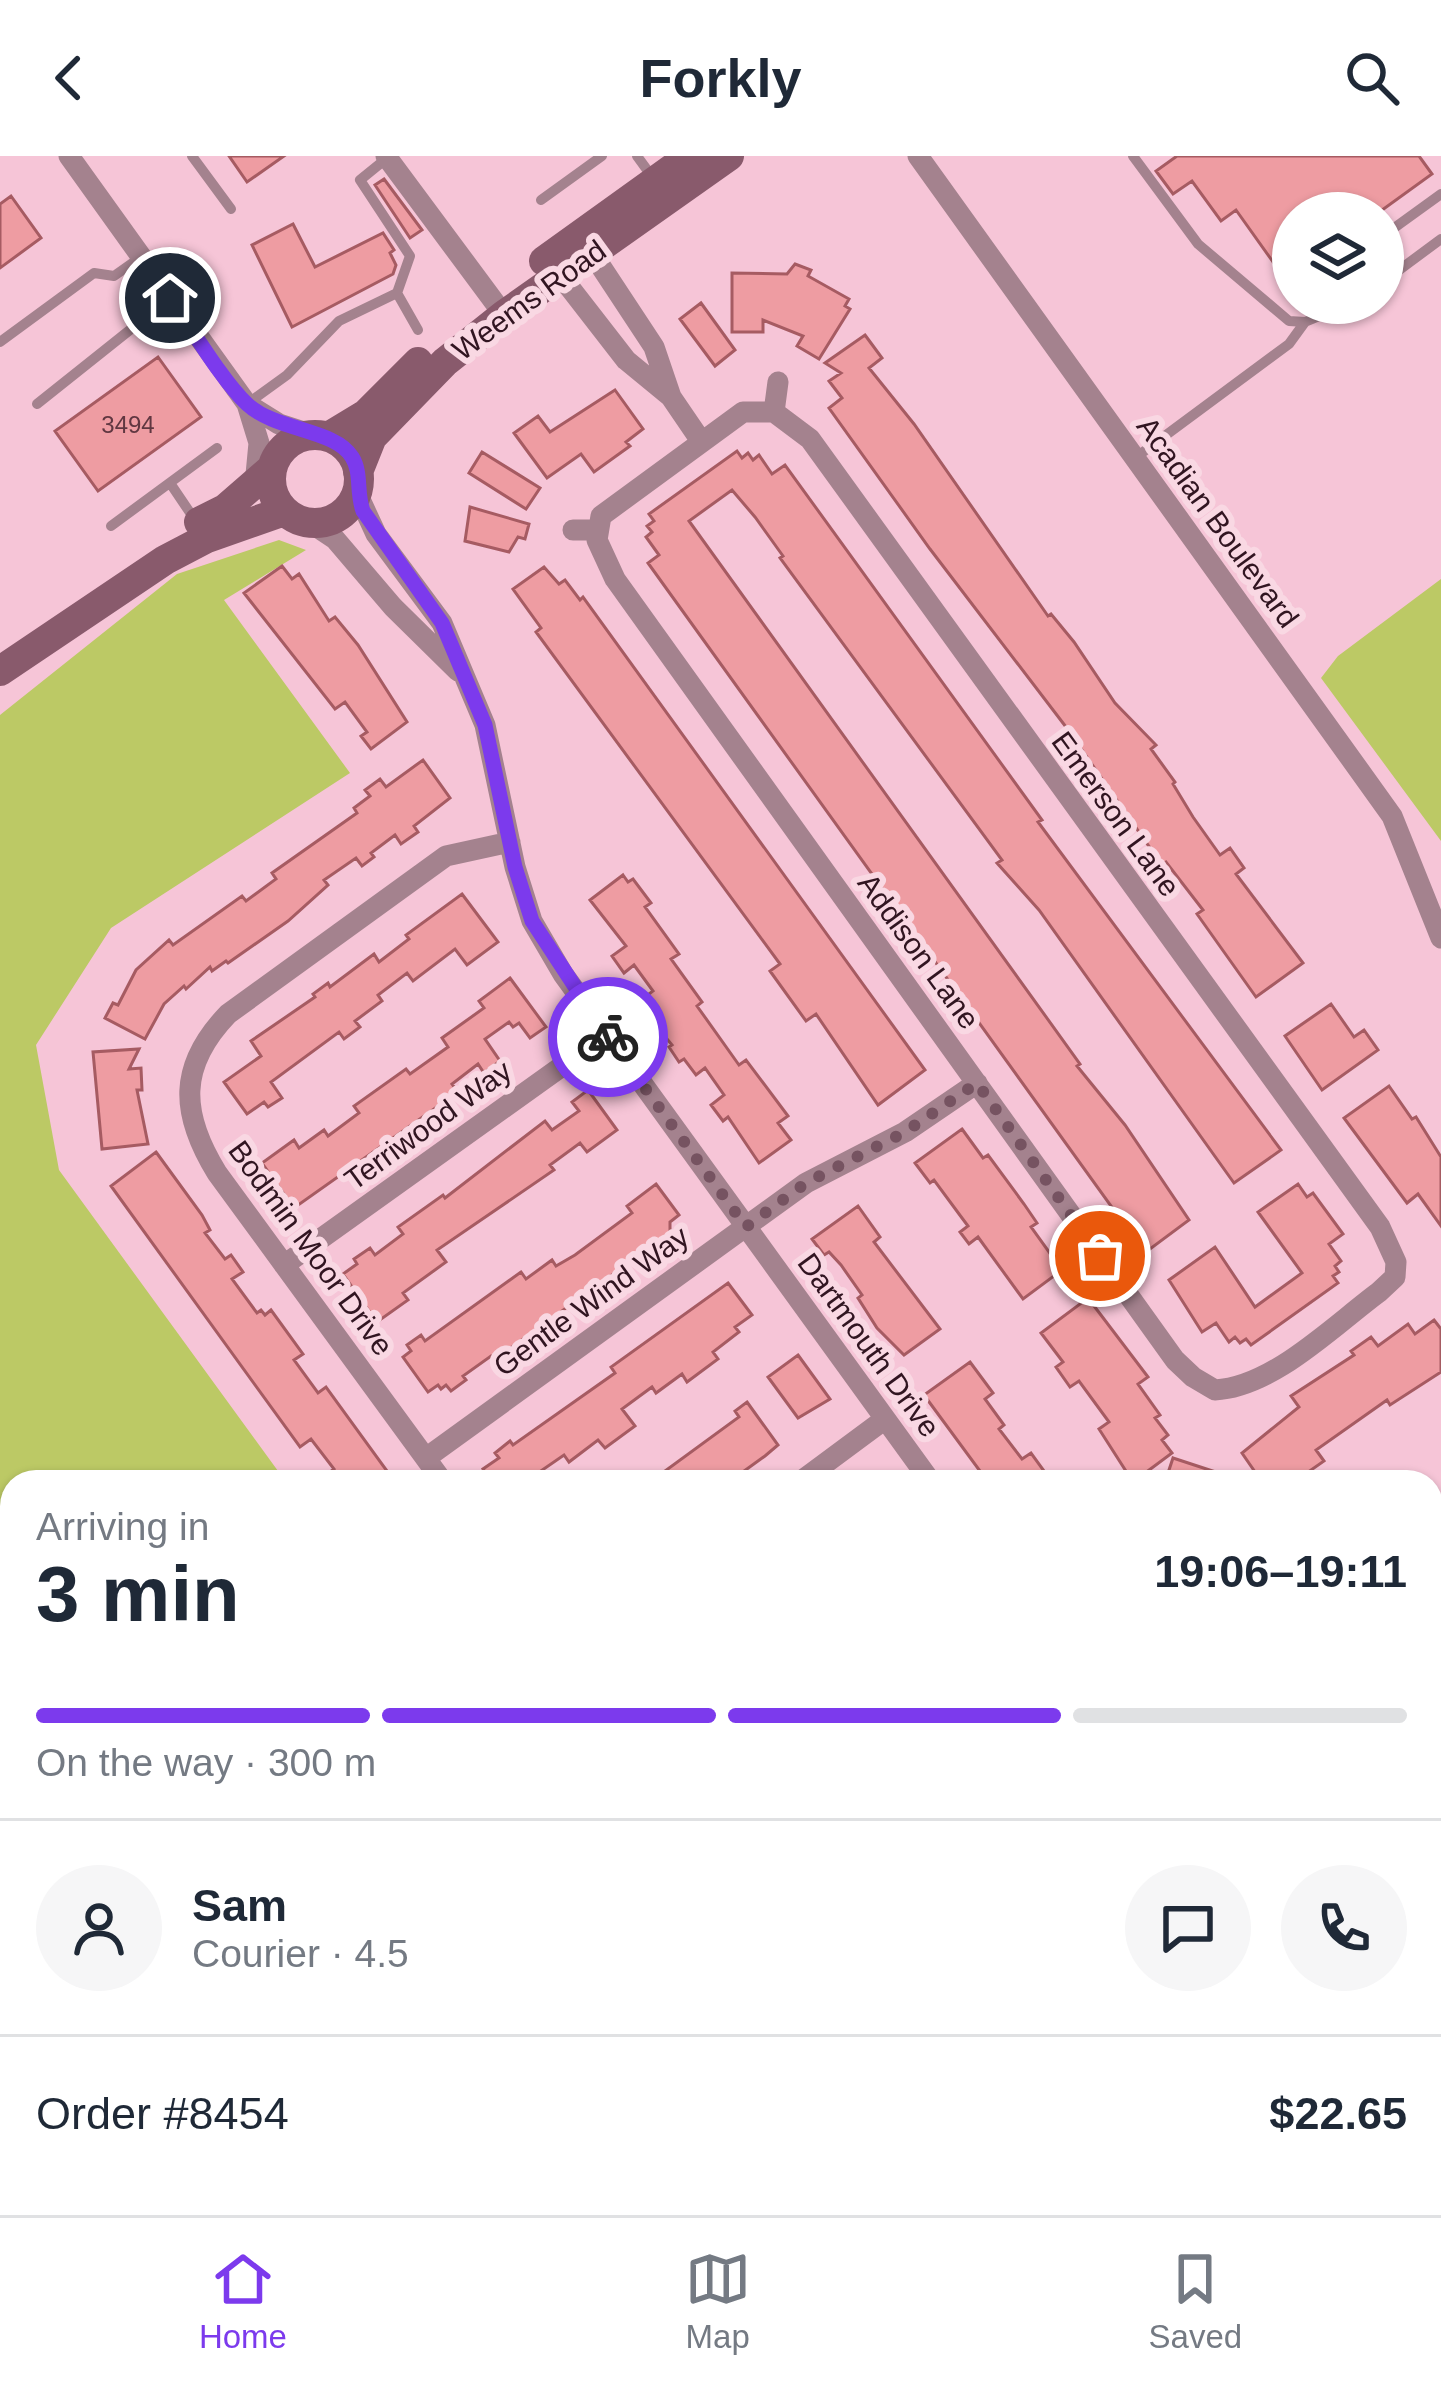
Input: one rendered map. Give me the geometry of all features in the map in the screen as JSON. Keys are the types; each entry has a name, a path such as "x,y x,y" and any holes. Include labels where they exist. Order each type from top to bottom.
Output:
{"street":[{"path":"69,156 247,404 263,477 275,499 297,517"},
{"name":"Weems Road","path":"357,482 371,437 498,307 646,168 690,156"},
{"name":"Weems Road","path":"321,436 366,414 443,337 560,275 729,156"},
{"name":"Acadian Boulevard","path":"918,156 1392,817 1441,938"},
{"path":"387,157 498,307"},
{"path":"592,253 654,347 671,398"},
{"path":"560,275 626,360 671,398 701,441"},
{"path":"573,530 598,530 601,516 743,412 774,412 778,382"},
{"path":"7,662 165,560 224,530 340,515 357,482 350,453 321,436 279,424 247,404"},
{"name":"Emerson Lane","path":"774,412 810,440 1406,1262 1379,1292 1262,1379 1214,1400"},
{"path":"7,662 77,600 149,549 225,509 263,477 287,444 321,436"},
{"name":"Dartmouth Drive","path":"357,482 376,534 442,623 485,725 532,921 607,1034 922,1470"},
{"name":"Dartmouth Drive","path":"297,517 335,539 404,619 465,677"},
{"name":"Addison Lane","path":"598,530 597,540 615,579 1175,1360 1214,1400"},
{"name":"Bodmin Moor Drive","path":"434,1470 217,1173 199,1138 188,1094 192,1065 205,1038 228,1014 446,856 511,842"},
{"name":"Terriwood Way","path":"284,1264 607,1034"},
{"name":"Gentle Wind Way","path":"426,1458 806,1183 905,1132 977,1083"},
{"path":"816,1470 885,1419"}],"lane":[{"path":"192,156 231,209"},
{"path":"541,200 602,156"},
{"path":"1133,156 1198,244 1272,307"},
{"path":"247,404 287,375 339,321 397,293 410,256 360,180 387,157"},
{"path":"1404,221 1441,194"},
{"path":"1404,266 1441,238"},
{"path":"0,342 94,273 114,276 141,257"},
{"path":"397,293 418,330"},
{"path":"37,404 170,298"},
{"path":"1135,458 1289,344 1304,324"},
{"path":"111,526 217,448"},
{"path":"170,483 197,524"}],"green space":[{"path":"279,540 306,550 224,600 350,773 111,928 36,1045 59,1170 277,1470 0,1470 0,715 177,574"},
{"path":"1441,579 1441,841 1321,678 1338,656"}],"building":[{"path":"229,156 284,156 247,182"},
{"path":"1177,156 1419,156 1432,174 1404,194 1272,192 1272,261 1236,210 1221,221 1192,181 1173,194 1156,171"},
{"path":"384,179 422,230 410,238 375,185"},
{"path":"11,196 41,238 0,268 0,204"},
{"path":"293,224 315,267 383,233 394,250 390,253 396,265 393,274 292,327 252,245"},
{"path":"795,264 811,270 808,276 849,299 845,306 850,309 819,359 797,346 803,336 763,320 763,332 732,332 732,273 787,274"},
{"path":"701,303 735,350 715,366 680,319"},
{"path":"865,335 882,358 869,368 914,424 1048,616 1074,642 1115,703 1156,745 1151,749 1193,817 1220,855 1230,848 1244,868 1236,874 1303,963 1256,997 1197,914 1203,910 1166,862 1162,865 1066,727 829,408 842,398 829,381 841,373 825,363"},
{"path":"158,357 201,417 98,491 55,431"},
{"path":"615,390 643,429 626,442 630,446 594,472 581,454 547,478 514,433 538,416 550,432"},
{"path":"737,451 742,458 748,453 753,460 759,455 772,474 785,465 1042,820 1038,822 1281,1150 1234,1183 1039,910 997,863 1002,860 780,558 783,556 755,517 732,490 689,521 1189,1220 1150,1249 1139,1235 1134,1238 648,563 659,555 646,537 652,532 647,526 654,521 649,514"},
{"path":"482,452 540,488 526,509 469,473"},
{"path":"470,507 529,524 525,539 518,537 509,552 465,541"},
{"path":"282,566 292,579 299,574 329,621 335,617 358,645 407,722 371,749 361,736 367,732 345,702 335,709 244,593"},
{"path":"544,567 559,584 565,580 580,600 583,597 925,1070 878,1105 816,1014 806,1021 770,971 780,964 536,632 541,628 513,589"},
{"path":"423,760 450,798 414,826 418,832 401,844 395,835 362,866 356,858 324,880 328,885 288,921 228,963 212,971 210,967 186,989 184,986 164,1004 145,1039 105,1018 113,1003 118,1005 136,970 169,940 173,945 242,896 246,901 276,879 272,873 357,813 354,808 370,796 365,790 380,779 386,787"},
{"path":"623,875 628,882 633,879 651,903 645,907 679,954 671,959 702,1002 697,1006 739,1065 746,1060 788,1116 778,1123 791,1140 759,1163 728,1117 723,1121 711,1105 724,1095 705,1068 696,1075 684,1059 679,1062 672,1045 637,1003 653,991 634,965 624,973 612,956 626,946 590,900"},
{"path":"462,894 498,942 467,965 455,949 413,981 407,973 378,995 382,1001 355,1021 360,1027 344,1039 339,1032 271,1082 282,1098 268,1107 264,1102 247,1114 224,1082 261,1056 251,1041 374,954 379,962 409,939 406,935"},
{"path":"510,978 546,1027 530,1038 519,1023 513,1027 509,1022 485,1039 500,1061 484,1073 478,1064 452,1084 458,1092 294,1208 262,1163 294,1140 299,1148 324,1130 328,1136 359,1113 354,1106 406,1069 410,1074 448,1047 442,1038 484,1008 479,1001"},
{"path":"1331,1004 1354,1037 1364,1030 1378,1050 1322,1090 1285,1036"},
{"path":"139,1049 129,1069 141,1068 142,1090 137,1090 148,1144 102,1149 93,1052"},
{"path":"1389,1086 1441,1157 1441,1226 1418,1194 1407,1203 1344,1118"},
{"path":"588,1090 617,1130 587,1152 580,1143 550,1165 554,1170 437,1250 446,1262 403,1293 408,1300 377,1322 343,1274 357,1264 354,1259 370,1248 375,1255 403,1234 398,1227 443,1195 445,1198 545,1121 552,1130 579,1111 572,1102"},
{"path":"962,1129 1024,1204 1037,1223 1031,1227 1062,1270 1023,1299 978,1237 969,1244 960,1232 968,1226 915,1163"},
{"path":"156,1152 202,1215 210,1230 205,1233 225,1259 231,1255 243,1272 232,1279 257,1313 261,1310 265,1315 271,1310 303,1354 294,1360 318,1393 326,1387 386,1470 333,1470 311,1439 300,1447 111,1186"},
{"path":"656,1184 679,1215 670,1222 670,1233 494,1360 491,1356 463,1376 466,1380 451,1391 438,1385 428,1392 403,1357 411,1351 407,1345 421,1335 425,1341 521,1272 526,1279 552,1260 556,1266 575,1255 632,1213 627,1206"},
{"path":"1298,1184 1307,1197 1313,1193 1343,1234 1329,1244 1341,1261 1333,1276 1338,1283 1251,1345 1235,1337 1229,1342 1216,1323 1202,1332 1169,1280 1215,1247 1255,1307 1302,1273 1258,1212"},
{"path":"858,1206 880,1237 874,1242 940,1329 904,1355 877,1328 841,1265 829,1252 824,1255 812,1239"},
{"path":"728,1283 752,1315 713,1352 718,1359 687,1382 682,1374 656,1393 652,1387 622,1409 635,1426 605,1448 598,1440 569,1462 564,1455 542,1470 484,1470 510,1441 513,1445 615,1373 611,1367"},
{"path":"1088,1298 1148,1377 1138,1384 1160,1415 1155,1418 1168,1435 1162,1440 1172,1453 1149,1470 1125,1470 1099,1429 1109,1422 1079,1381 1070,1387 1056,1367 1063,1362 1041,1333"},
{"path":"1434,1320 1441,1329 1441,1372 1390,1405 1387,1400 1316,1450 1324,1461 1311,1470 1254,1470 1242,1453 1299,1407 1291,1396 1354,1355 1351,1351 1371,1337 1378,1346 1408,1324 1415,1334"},
{"path":"798,1355 830,1399 798,1418 768,1377"},
{"path":"970,1362 993,1393 985,1399 1004,1425 999,1429 1022,1459 1031,1453 1043,1470 979,1470 924,1395"},
{"path":"747,1402 778,1445 746,1470 666,1470 739,1417 735,1411"},
{"path":"1173,1458 1210,1470 1169,1470"}],"way so far":[{"path":"608,1037 746,1227 806,1183 905,1132 977,1083 1100,1256"}],"route":[{"path":"170,298 247,404 294,430 327,436 350,453 363,511 442,623 485,725 515,867 532,921 608,1037"}]}
